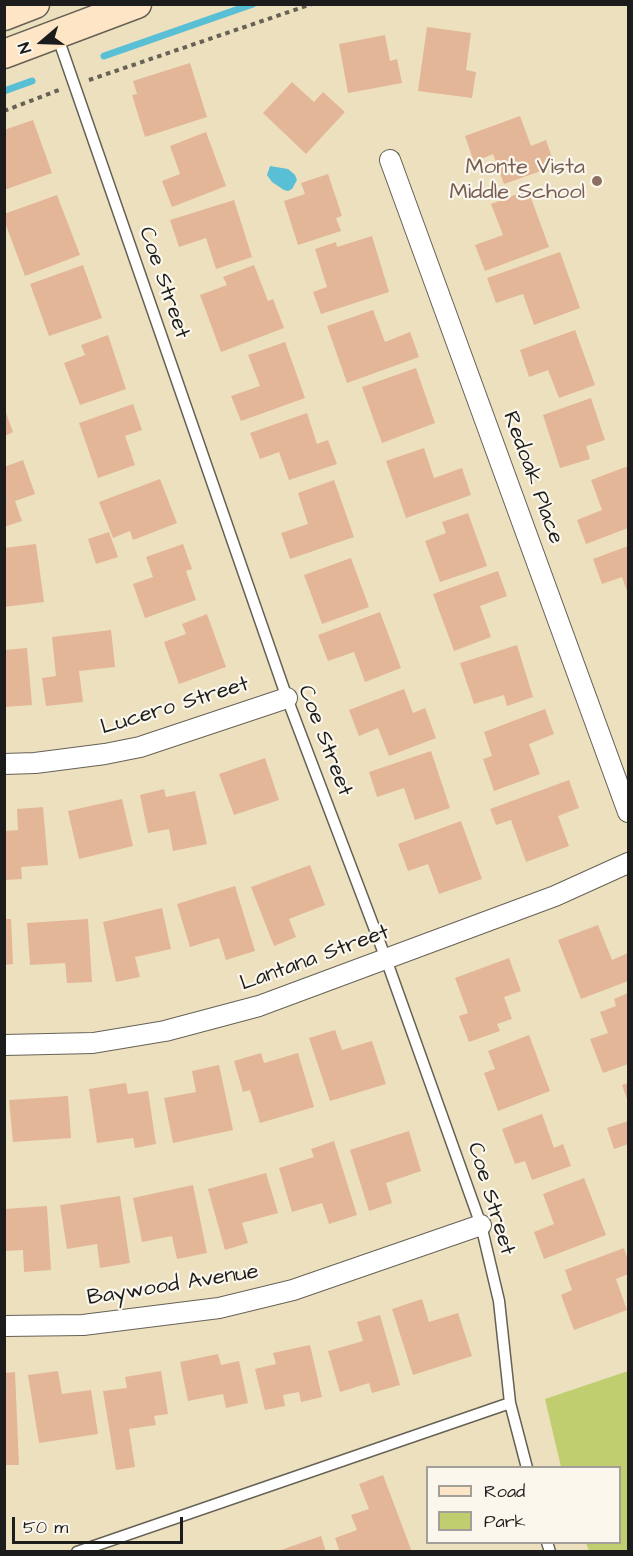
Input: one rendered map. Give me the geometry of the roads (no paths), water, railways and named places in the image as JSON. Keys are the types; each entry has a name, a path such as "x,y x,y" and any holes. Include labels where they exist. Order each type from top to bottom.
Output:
{"main road":[{"path":"4,16 35,4"},
{"path":"4,54 137,4"}],"street":[{"name":"Redoak Place","path":"390,160 628,812"},
{"name":"Lucero Street","path":"4,764 35,763 140,747 287,698"},
{"name":"Lantana Street","path":"4,1045 93,1043 165,1031 259,1006 555,896 628,863"},
{"name":"Baywood Avenue","path":"4,1326 83,1325 219,1308 293,1290 481,1225"}],"lane":[{"name":"Coe Street","path":"57,34 287,698 386,959 481,1225 499,1301 510,1402 527,1466"},
{"path":"77,1551 510,1402"}],"water":[{"path":"270,166 288,169 295,175 297,180 292,189 284,190 272,182 267,175"}],"waterway":[{"path":"104,56 253,4"},
{"path":"4,91 32,81"}],"place":[{"name":"Monte Vista Middle School","path":"597,181"}]}
